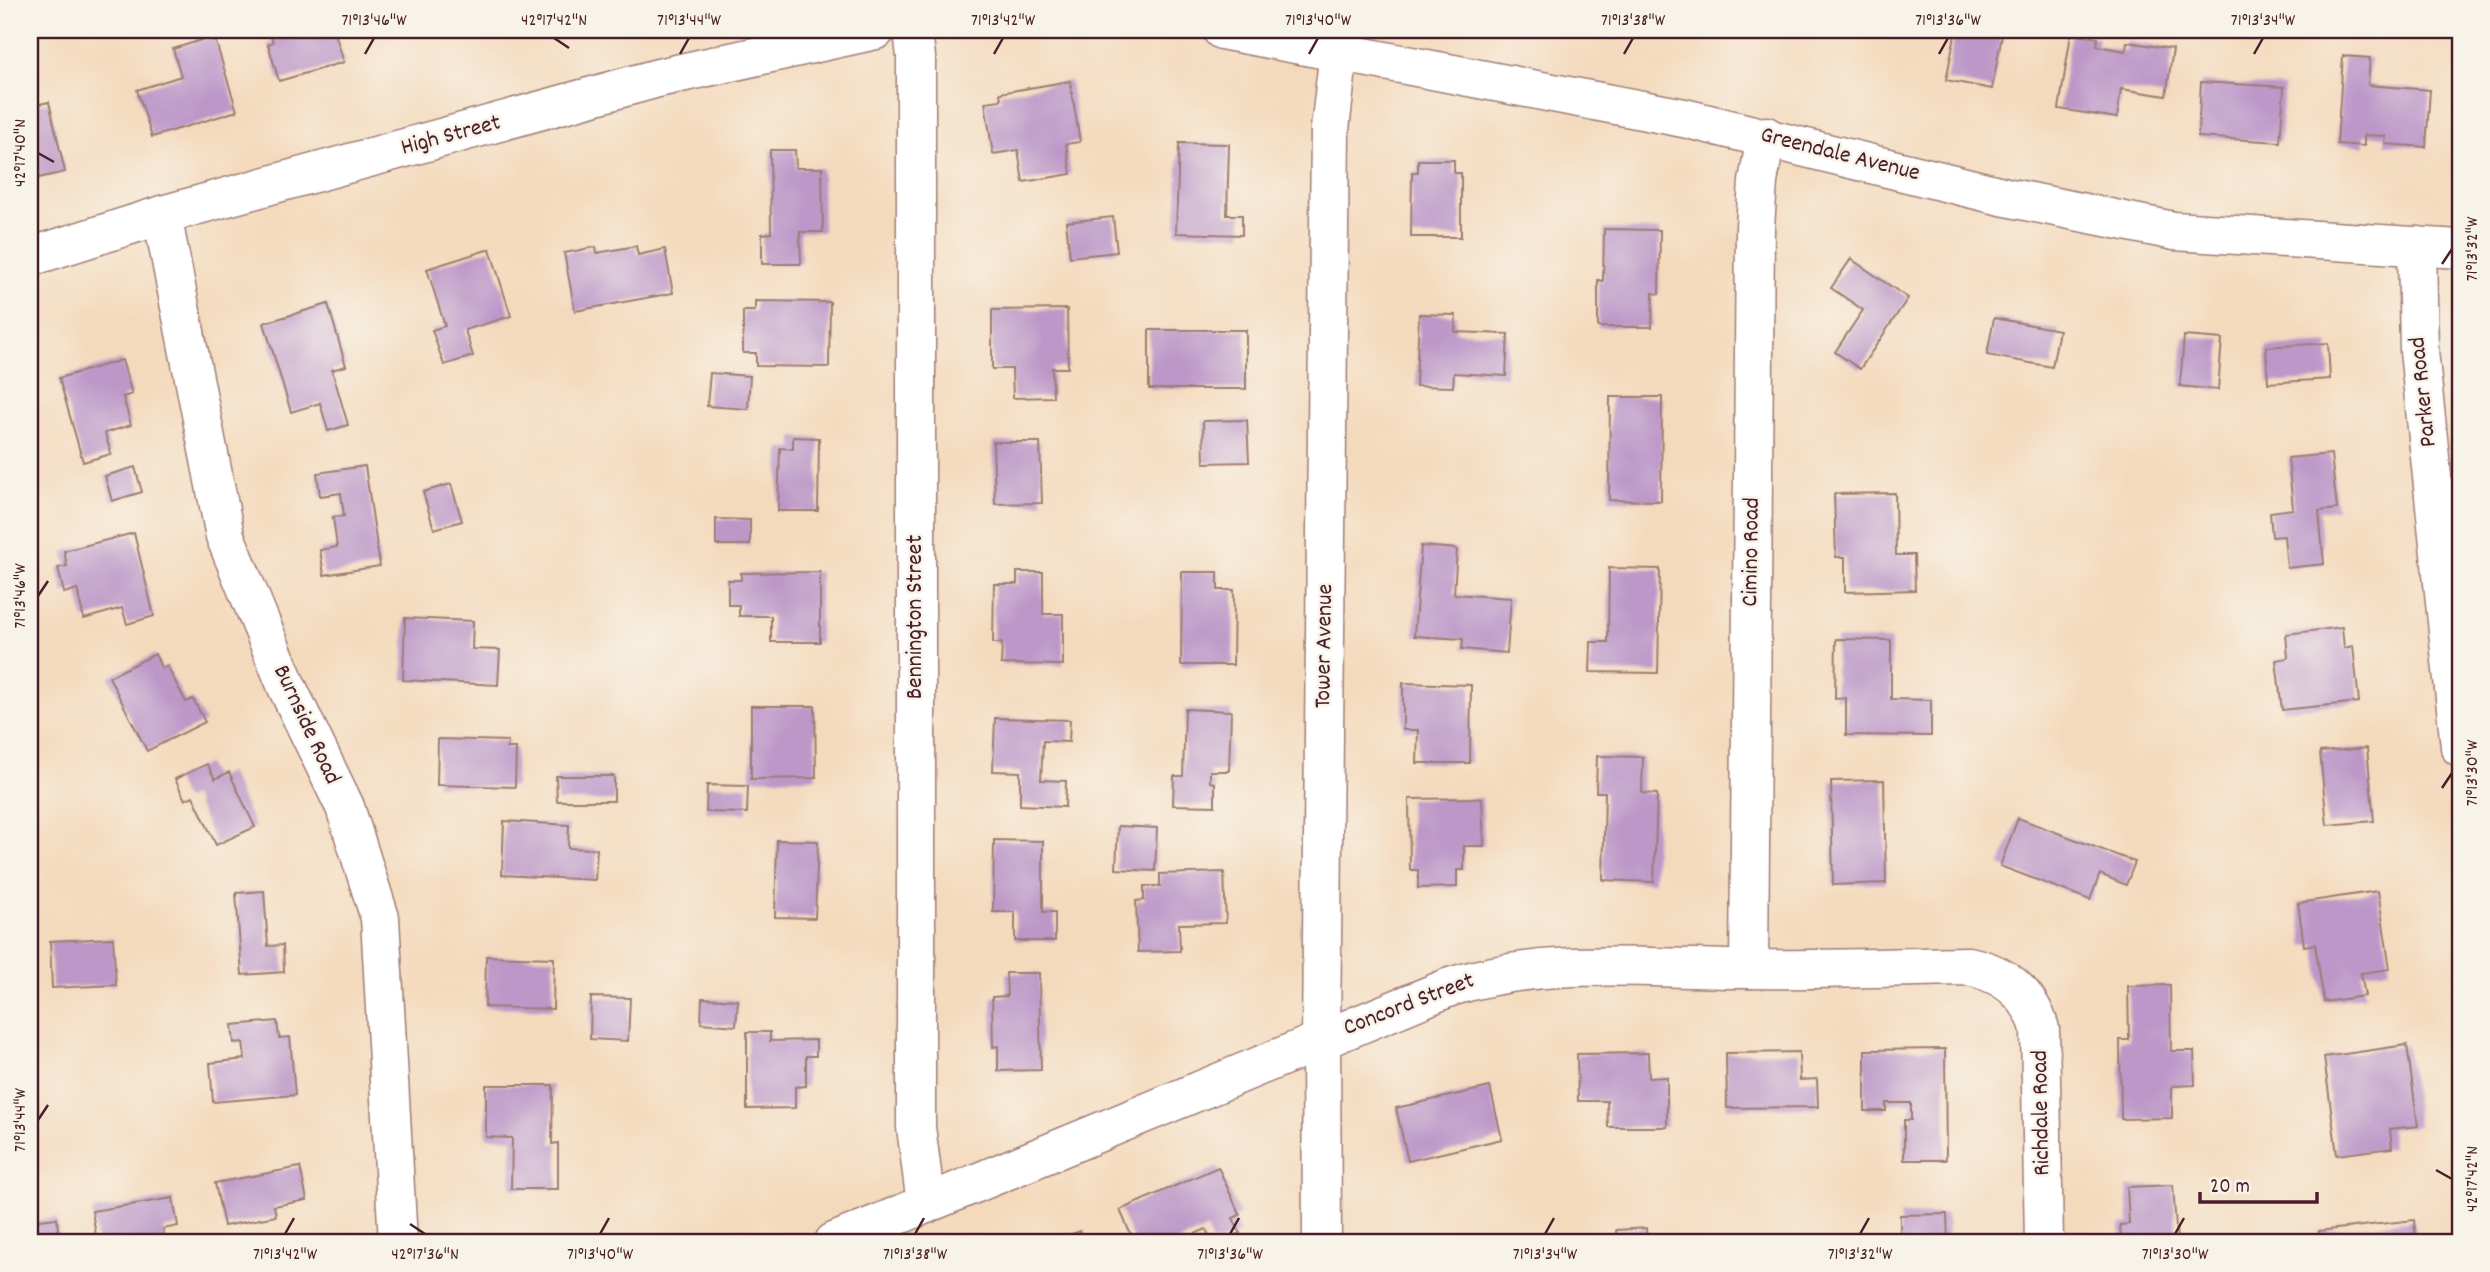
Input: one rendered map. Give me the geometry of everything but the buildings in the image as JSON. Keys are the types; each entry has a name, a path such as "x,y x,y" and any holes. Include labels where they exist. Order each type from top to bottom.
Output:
{"street":[{"name":"High Street","path":"30,257 162,215 658,78 876,30"},
{"name":"Bennington Street","path":"913,30 916,57 916,1127 926,1204"},
{"name":"Greendale Avenue","path":"1222,30 1766,136 2006,197 2174,231 2460,249"},
{"name":"Tower Avenue","path":"1322,1242 1321,1039 1330,129 1339,51"},
{"name":"Cimino Road","path":"1749,969 1755,228 1758,182 1766,136"},
{"name":"Burnside Road","path":"162,215 225,536 287,687 345,807 380,918 398,1242"},
{"name":"Parker Road","path":"2417,246 2419,351 2460,747"},
{"name":"Concord Street","path":"834,1242 1450,987 1517,971 1586,966 1749,969 1968,966 1995,974 2020,990"},
{"name":"Richdale Road","path":"2020,990 2036,1015 2042,1046 2044,1242"}]}
